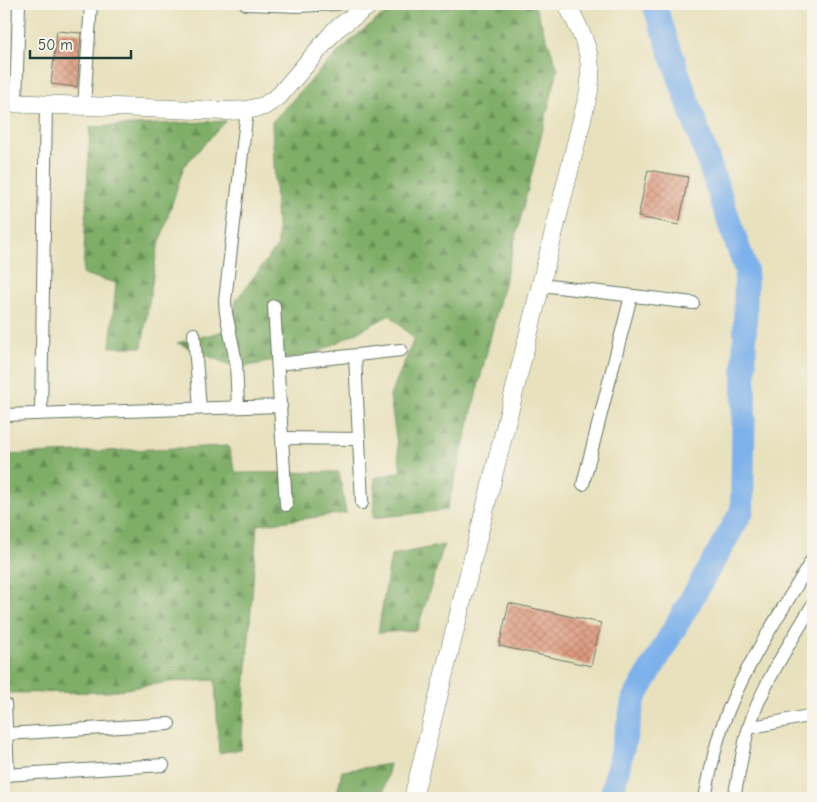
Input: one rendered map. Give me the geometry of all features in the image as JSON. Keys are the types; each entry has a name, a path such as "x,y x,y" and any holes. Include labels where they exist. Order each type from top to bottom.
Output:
{"street":[{"path":"19,4 10,103 247,110 264,106 278,96 336,29 371,4"},
{"path":"84,106 91,4"},
{"path":"246,4 337,4"},
{"path":"413,798 589,92 592,73 590,54 567,4"},
{"path":"41,413 46,105"},
{"path":"238,407 236,362 225,301 247,110"},
{"path":"541,285 693,303"},
{"path":"583,484 631,296"},
{"path":"274,306 286,505"},
{"path":"194,334 200,408"},
{"path":"278,364 400,350"},
{"path":"355,356 362,503"},
{"path":"4,415 281,406"},
{"path":"283,438 359,439"},
{"path":"705,798 716,748 732,701 745,674 813,558"},
{"path":"734,798 748,728 766,685 813,604"},
{"path":"5,704 6,775 163,765"},
{"path":"748,728 813,715"},
{"path":"6,734 169,724"}],"green space":[{"path":"402,4 534,4 558,69 447,510 373,518 375,478 401,472 390,396 414,339 390,315 317,353 237,368 177,343 228,330 237,299 278,245 272,122 317,73 348,43"},
{"path":"226,121 184,166 157,251 142,347 110,347 116,283 83,274 90,127"},
{"path":"228,446 236,473 339,472 346,513 257,525 241,749 219,753 215,680 168,682 107,692 4,693 5,455"},
{"path":"444,545 417,630 378,633 391,555"},
{"path":"390,764 382,798 336,798 342,771"}],"building":[{"path":"57,31 81,33 77,87 51,84"},
{"path":"648,170 688,177 679,225 638,217"},
{"path":"509,603 601,623 591,666 499,646"}],"waterway":[{"path":"611,798 634,699 742,511 746,270 654,4"}]}
